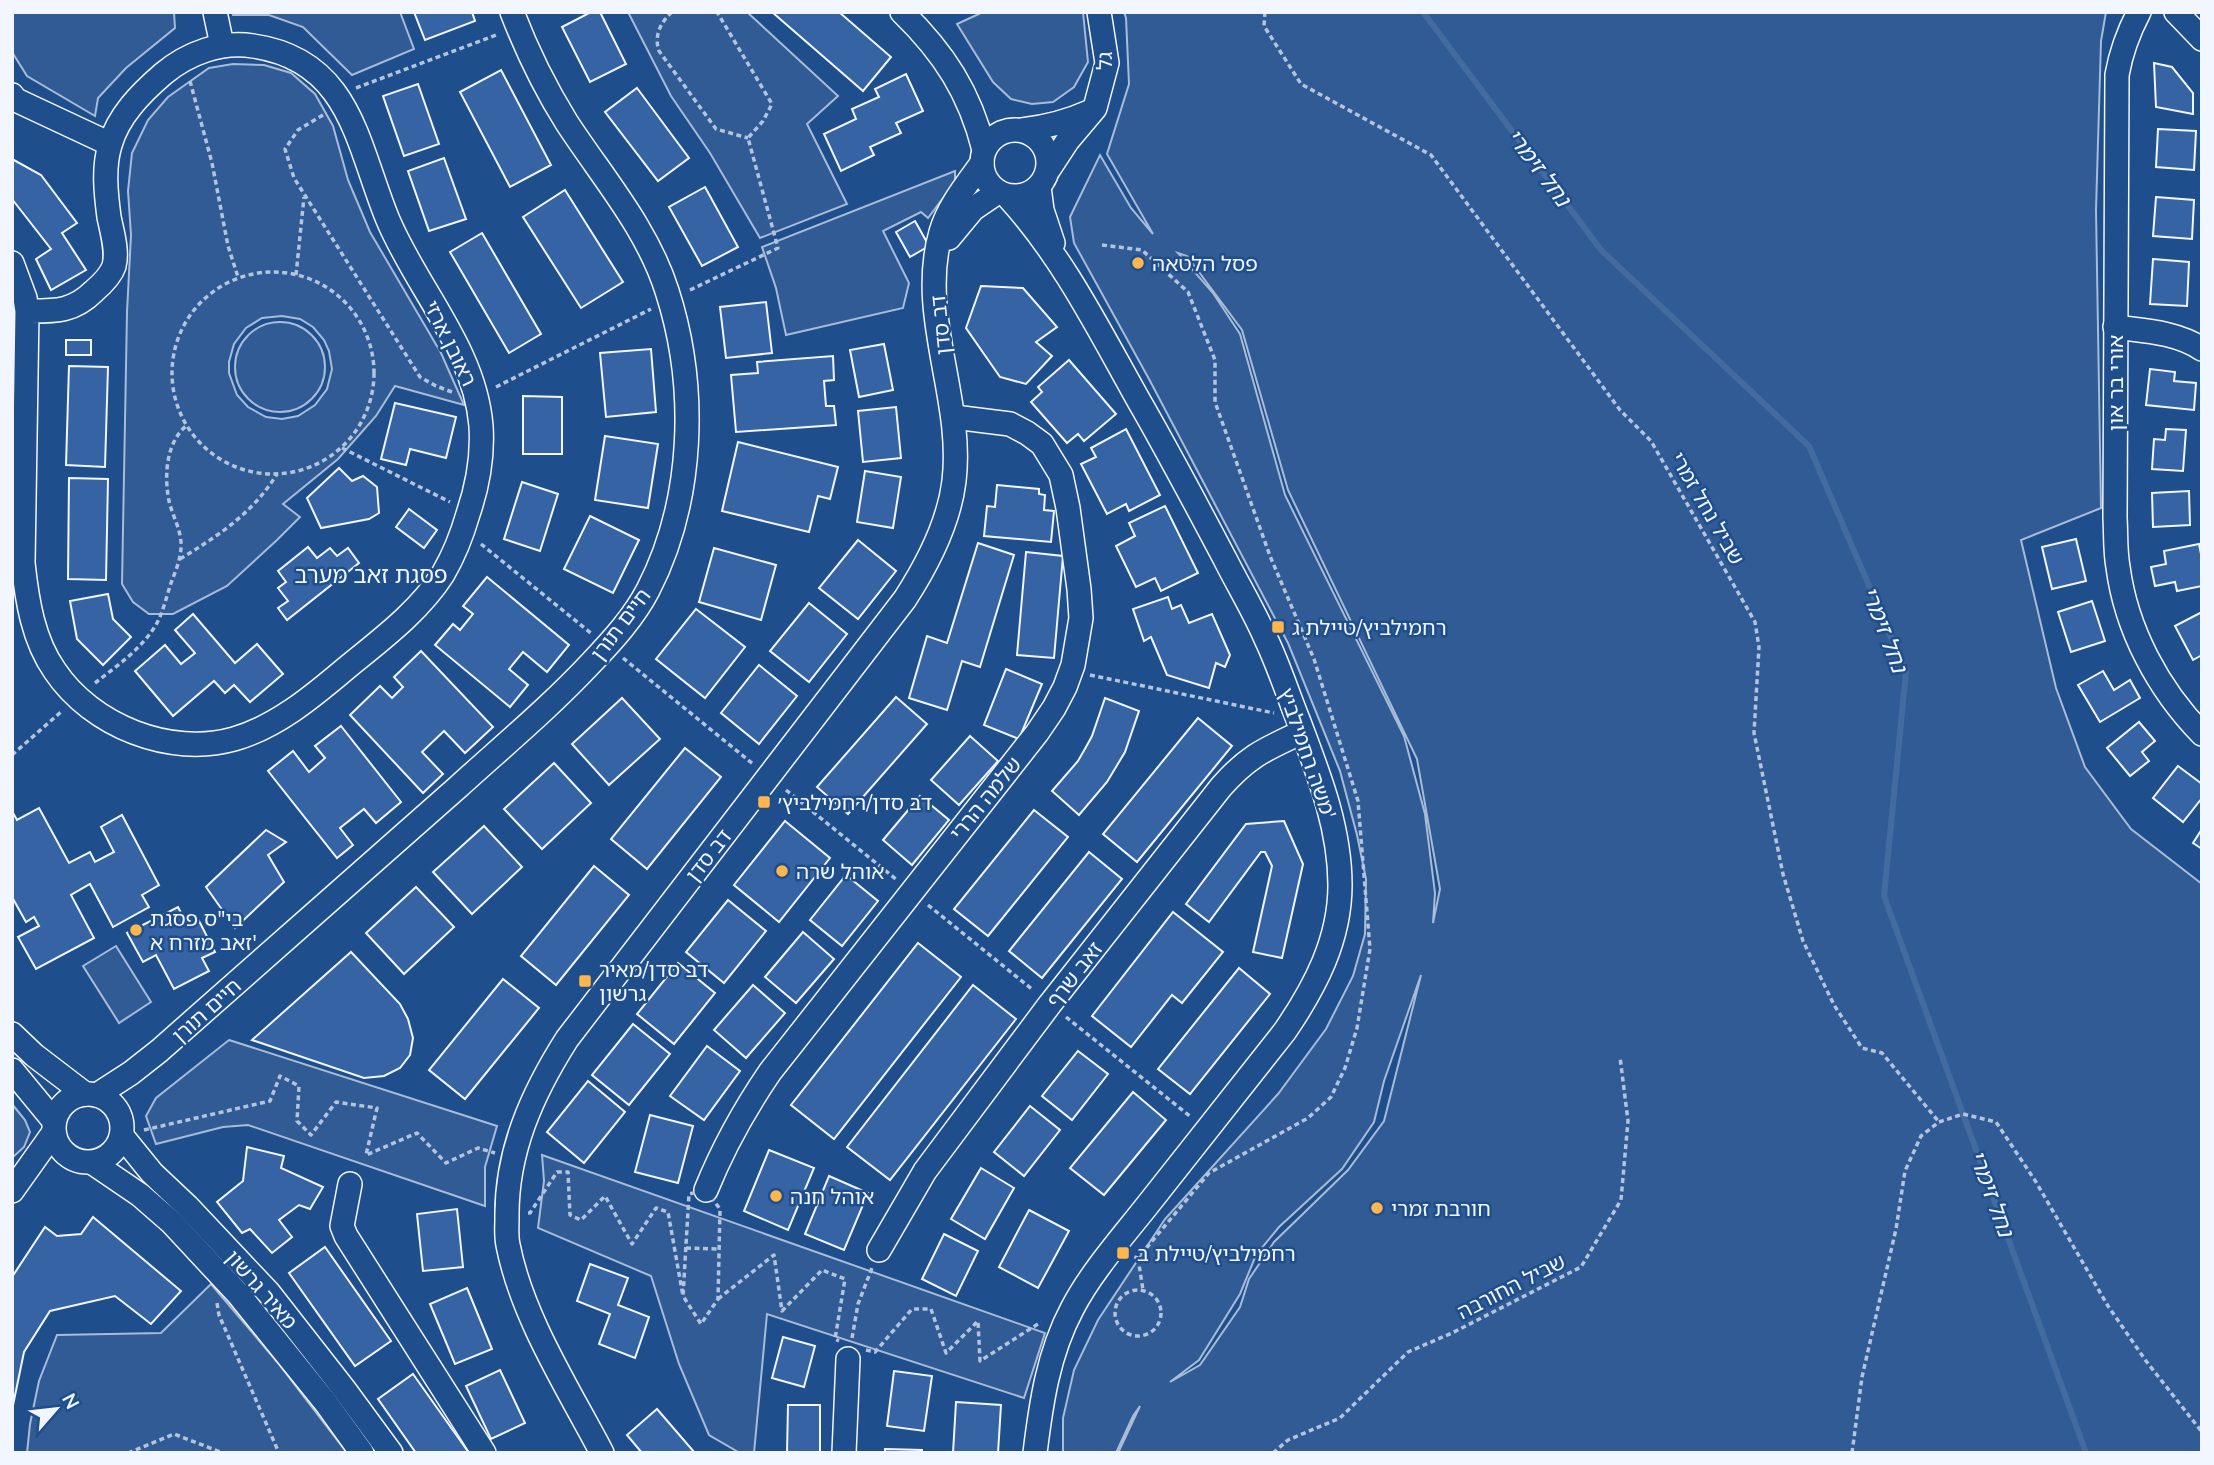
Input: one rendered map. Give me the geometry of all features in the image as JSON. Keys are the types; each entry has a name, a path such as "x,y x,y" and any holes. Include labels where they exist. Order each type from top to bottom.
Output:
{"street":[{"path":"215,12 222,45"},
{"path":"902,12 932,42 966,95 983,157 986,179 1003,195"},
{"name":"גל","path":"1044,178 1068,140 1095,108 1107,63 1099,12"},
{"name":"אורי בר און","path":"2139,12 2125,41 2117,75 2115,518 2118,566 2125,603 2138,642 2186,718 2202,734"},
{"path":"2176,12 2202,39"},
{"name":"חיים תורן","path":"91,1094 131,1073 159,1051 534,719 607,646 647,592 671,533 683,483 687,424 682,356 670,300 646,242 631,215 566,122 536,67 515,20"},
{"name":"ראובן ארזי","path":"12,263 27,311 23,563 27,596 41,647 54,671 78,697 108,720 130,731 157,739 209,744 257,731 311,696 398,625 442,576 458,544 479,480 481,424 476,396 454,341 388,220 351,116 323,78 308,65 290,55 257,46 222,45 184,58 152,84 120,123 110,144 106,165 106,190 115,246 114,267 102,284 77,304 61,311 27,311"},
{"path":"12,95 16,100 110,144"},
{"path":"937,255 973,209 1003,195 1023,196 1044,178 1048,158 1044,146 1037,138 1014,131 966,95"},
{"path":"983,157 989,142 997,135 1072,120 1095,108"},
{"name":"דב סדן","path":"602,1453 527,1306 507,1242 507,1186 512,1158 534,1097 567,1039 905,599 920,575 945,516 954,483 954,417 935,316 937,255 942,230 983,157"},
{"name":"משה רחמילביץ'","path":"1044,178 1048,228 1064,268"},
{"name":"משה רחמילביץ'","path":"1003,195 1028,219 1064,268 1172,459 1267,639 1321,782 1334,825 1339,854 1340,887 1338,918 1329,951 1303,1005 1089,1282 1068,1317 1041,1401 1035,1453"},
{"path":"2115,327 2161,332 2192,342 2202,349"},
{"name":"שלמה הררי","path":"706,1190 734,1128 770,1072 1037,733 1054,708 1070,671 1081,618 1078,575 1061,475 1042,444 1027,433 1010,424 954,417"},
{"name":"זאב שרף","path":"879,1250 925,1171 1050,1004 1237,768 1300,725"},
{"path":"12,1034 34,1055 91,1094 114,1105 122,1130 112,1154 103,1160 44,1168 16,1187"},
{"name":"חיים תורן","path":"122,1130 124,1104 159,1051"},
{"path":"12,1070 54,1126 61,1149 84,1162"},
{"path":"16,1187 54,1126 58,1111 65,1102 91,1094"},
{"name":"מאיר גרשון","path":"122,1130 152,1173 269,1293 391,1453"},
{"name":"מאיר גרשון","path":"84,1162 139,1195 171,1222 258,1317 362,1453"},
{"path":"350,1184 342,1226 346,1236 484,1453"},
{"path":"844,1453 849,1353"}],"path":[{"path":"672,12 663,21 655,41 659,51 716,129 748,138"},
{"path":"717,12 772,104 763,121 748,138"},
{"name":"שביל נחל זמרי","path":"1265,12 1264,26 1301,84 1431,155 1620,410 1651,441 1755,622 1759,647 1754,733 1783,874 1803,942 1834,1005 1862,1048 1882,1053 1939,1122"},
{"path":"515,20 340,99 298,130 285,149 294,178 304,194 420,376 436,386 451,392 476,396 778,248 748,138"},
{"path":"184,58 212,163 228,246 238,277"},
{"path":"296,275 304,194"},
{"path":"1102,245 1142,250 1188,292 1215,360 1215,402 1270,556 1314,659 1358,801 1370,949 1357,1028 1345,1068 1331,1097 1308,1118 1209,1173 1138,1258 1143,1290 1156,1299 1161,1315 1153,1331 1138,1337 1128,1335 1116,1323 1115,1308 1123,1294 1130,1290 1143,1290"},
{"path":"276,271 296,275 311,279 338,295 359,319 370,344 374,377 365,416 342,448 308,468 277,474 244,470 210,453 186,426 172,387 173,361 181,328 205,296 238,277 276,271"},
{"path":"12,755 130,655 150,633 159,618 180,559 181,542 166,474 177,433 186,426"},
{"path":"342,448 466,520 607,646 1207,1130"},
{"path":"180,559 228,528 251,509 277,474"},
{"path":"1070,671 1300,725"},
{"name":"שביל החורבה","path":"1273,1453 1288,1440 1340,1418 1408,1352 1452,1333 1581,1267 1621,1200 1628,1121 1619,1057"},
{"path":"122,1130 270,1101 280,1076 299,1086 297,1121 311,1135 336,1102 377,1108 366,1155 417,1133 446,1163 478,1148 512,1158"},
{"path":"1852,1453 1862,1377 1896,1229 1905,1171 1921,1136 1939,1122 1963,1114 1996,1122 2036,1182 2108,1306 2146,1361 2202,1432"},
{"path":"507,1211 530,1213 557,1172 568,1172 570,1215 581,1220 606,1196 632,1244 656,1208 668,1212 683,1296 701,1324 718,1299 774,1255 782,1311 822,1270 845,1279 835,1339 849,1353 875,1352 912,1309 931,1309 946,1353 978,1321 980,1361 1043,1321 1068,1317"},
{"path":"683,1296 689,1194 706,1190 720,1209 718,1299"},
{"path":"686,1248 719,1249"},
{"path":"849,1353 858,1304 879,1250"},
{"path":"1113,1251 1138,1258"},
{"path":"216,1270 219,1315 279,1453"},
{"path":"128,1453 174,1434 223,1453"}],"shaded area":[{"path":"12,12 174,12 175,28 126,68 98,98 95,116 27,76 12,52"},
{"path":"232,12 400,12 414,49 352,75 303,27 269,15 233,15"},
{"path":"628,12 747,12 838,96 807,124 847,204 760,238 710,153 671,96"},
{"path":"983,12 1083,12 1088,62 1074,87 1053,102 1032,104 1011,99 993,82 957,24"},
{"path":"1124,12 2106,12 2101,41 2096,210 2101,508 2021,540 2056,688 2085,767 2131,829 2202,884 2202,1453 1118,1453 1140,1406 1116,1453 1063,1453 1063,1418 1074,1370 1098,1320 1165,1219 1278,1094 1326,1029 1353,976 1365,934 1366,879 1357,835 1340,771 1288,643 1074,243 1070,217 1100,155 1131,208 1153,234 1107,154 1129,84","holes":["1178,253 1187,256 1242,330 1288,490 1417,759 1440,889 1433,923 1435,893 1425,814 1404,736 1285,495 1240,334 1213,293","1421,975 1384,1121 1348,1170 1274,1242 1249,1279 1240,1307 1200,1365 1170,1382 1199,1360 1240,1294 1256,1255 1279,1227 1342,1169 1374,1122 1384,1081"]},
{"path":"233,64 264,65 291,73 315,94 333,126 348,180 370,232 441,353 464,405 395,386 376,416 338,459 283,504 300,517 277,540 227,586 173,614 149,614 133,602 122,584 131,235 128,191 132,153 148,120 168,97 209,68","holes":["282,316 300,319 313,327 329,351 332,369 327,389 315,405 298,416 282,419 266,417 248,407 237,395 229,373 234,344 246,328 262,318"]},
{"path":"955,171 955,182 928,218 921,212 883,231 909,283 903,308 786,335 776,288 762,247"},
{"path":"280,322 297,325 312,335 322,350 325,367 322,384 312,399 297,409 280,412 263,409 248,399 238,384 235,367 238,350 248,335 263,325"},
{"path":"116,946 151,1002 119,1023 83,966"},
{"path":"229,1040 497,1126 485,1167 485,1206 248,1125 223,1127 156,1144 146,1116 156,1098"},
{"path":"12,1104 25,1120 30,1132 24,1147 12,1158"},
{"path":"542,1155 1045,1333 1024,1398 767,1314 754,1453 740,1453 709,1435 679,1364 651,1276 538,1228 544,1181"},
{"path":"211,1284 278,1363 347,1453 27,1453 39,1381 57,1335 161,1333"}],"building":[{"path":"414,12 472,12 475,21 425,40"},
{"path":"591,12 600,12 626,64 590,82 562,27"},
{"path":"772,12 839,12 891,57 863,91"},
{"path":"2154,63 2172,67 2193,93 2193,114 2156,107"},
{"path":"501,70 551,165 510,187 460,92"},
{"path":"906,74 923,111 896,123 901,133 870,147 874,155 841,171 824,134 856,119 852,109 879,97 875,89"},
{"path":"418,84 439,144 404,156 383,96"},
{"path":"637,88 689,158 658,181 605,112"},
{"path":"2158,129 2196,131 2194,170 2156,167"},
{"path":"444,158 466,219 429,231 408,171"},
{"path":"12,159 41,175 77,223 62,233 86,270 51,290 36,259 51,249 12,199"},
{"path":"705,187 738,247 702,266 669,207"},
{"path":"565,190 623,282 581,308 523,217"},
{"path":"2156,197 2194,200 2192,239 2153,236"},
{"path":"915,221 929,246 910,257 896,232"},
{"path":"482,233 541,334 509,353 450,252"},
{"path":"2153,259 2189,262 2187,306 2150,304"},
{"path":"981,286 1023,288 1057,327 1036,342 1052,356 1026,384 1000,377 966,328"},
{"path":"766,302 772,353 726,358 720,307"},
{"path":"66,340 91,340 91,355 66,355"},
{"path":"884,344 893,390 859,397 850,350"},
{"path":"651,349 656,412 606,417 600,353"},
{"path":"833,356 834,380 824,381 826,406 834,406 836,425 736,432 731,375 758,373 757,362"},
{"path":"1069,360 1116,414 1084,441 1078,434 1067,443 1031,402 1042,392 1038,387"},
{"path":"69,366 108,367 105,467 66,465"},
{"path":"2150,369 2175,372 2174,381 2196,383 2194,410 2146,405"},
{"path":"523,396 562,397 562,454 523,454"},
{"path":"395,403 456,417 446,458 410,449 406,465 381,459"},
{"path":"896,407 901,458 863,462 858,411"},
{"path":"1126,429 1160,495 1129,511 1126,504 1107,514 1081,464 1096,457 1091,448"},
{"path":"2166,429 2186,430 2183,471 2152,469 2154,439 2165,440"},
{"path":"605,436 658,444 648,508 595,500"},
{"path":"738,442 838,467 830,499 818,496 809,532 722,511"},
{"path":"339,468 352,481 363,476 377,487 379,513 369,519 321,528 307,498"},
{"path":"865,471 901,477 893,528 857,522"},
{"path":"69,478 108,479 106,580 68,579"},
{"path":"522,482 558,494 540,551 504,539"},
{"path":"997,485 1039,489 1039,494 1045,495 1044,510 1054,511 1051,542 984,536 987,506 995,507"},
{"path":"2189,491 2190,525 2153,527 2152,493"},
{"path":"1165,506 1198,573 1161,591 1155,578 1136,587 1116,546 1135,536 1129,523"},
{"path":"409,509 437,530 424,548 396,527"},
{"path":"590,516 639,540 613,593 564,569"},
{"path":"2076,539 2086,581 2052,589 2042,547"},
{"path":"858,540 896,571 858,619 819,588"},
{"path":"978,543 1014,555 980,667 962,661 947,710 909,698 927,636 947,643"},
{"path":"2199,544 2202,586 2177,591 2175,582 2155,586 2151,567 2166,564 2164,551"},
{"path":"308,547 317,558 330,548 337,556 348,548 359,563 287,620 278,608 288,601 278,588 286,582 278,571"},
{"path":"714,548 776,565 761,620 699,602"},
{"path":"1026,552 1063,556 1054,658 1017,655"},
{"path":"487,577 569,645 547,672 523,652 509,669 528,685 510,707 435,645 453,624 460,630 473,614 463,606"},
{"path":"108,594 113,619 131,637 103,665 77,639 70,601"},
{"path":"1168,597 1172,609 1181,605 1189,623 1212,614 1230,655 1225,667 1216,663 1209,688 1167,675 1151,637 1144,641 1133,609"},
{"path":"2092,601 2105,641 2071,652 2058,612"},
{"path":"809,603 847,634 809,682 770,651"},
{"path":"696,609 745,647 705,698 656,659"},
{"path":"2202,612 2202,655 2193,660 2175,626"},
{"path":"193,614 235,663 257,644 283,674 250,702 234,685 225,693 214,681 173,716 135,671 165,645 181,664 195,653 175,630"},
{"path":"421,651 493,727 465,753 444,731 422,752 443,774 423,793 350,715 380,686 392,698 403,687 394,677"},
{"path":"759,665 797,696 759,744 721,713"},
{"path":"1006,669 1042,684 1019,739 984,725"},
{"path":"2103,671 2114,690 2130,680 2140,698 2100,722 2078,685"},
{"path":"896,697 927,724 848,814 817,787"},
{"path":"622,698 660,739 609,785 572,744"},
{"path":"1105,698 1139,711 1125,752 1107,782 1079,815 1052,791 1078,761 1086,747"},
{"path":"1198,718 1232,746 1137,862 1103,834"},
{"path":"2139,722 2155,741 2142,752 2149,761 2130,776 2107,748"},
{"path":"341,726 401,802 376,823 364,809 340,828 353,845 337,858 268,771 293,751 309,772 325,758 315,746"},
{"path":"970,736 998,761 959,805 931,780"},
{"path":"685,748 721,777 647,869 611,839"},
{"path":"554,763 591,803 542,849 504,809"},
{"path":"2178,766 2202,784 2202,798 2183,822 2153,798"},
{"path":"920,796 949,820 912,865 883,840"},
{"path":"39,808 69,863 90,852 95,862 114,852 101,827 122,815 159,885 142,895 149,907 113,927 90,884 71,895 94,938 36,969 18,937 39,926 34,917 26,922 12,897 12,811 17,820"},
{"path":"1034,810 1068,837 988,936 954,909"},
{"name":"אוהל שרה","path":"785,821 830,858 779,922 734,885"},
{"path":"1284,821 1303,864 1282,958 1253,952 1272,866 1265,852 1261,852 1209,922 1186,904 1246,824"},
{"path":"484,826 522,867 472,914 433,872"},
{"path":"2202,829 2202,849 2193,843"},
{"path":"266,830 286,842 268,855 284,882 235,928 206,887"},
{"path":"1089,852 1122,879 1042,978 1009,951"},
{"path":"594,866 629,895 556,985 521,956"},
{"path":"846,875 878,901 842,946 810,920"},
{"path":"416,887 454,927 404,974 366,933"},
{"path":"728,900 766,931 724,983 686,952"},
{"path":"178,907 185,921 196,915 215,952 202,958 209,971 174,989 156,955 143,962 127,933"},
{"path":"1173,912 1223,952 1182,1003 1172,995 1131,1047 1092,1016"},
{"path":"803,932 834,959 796,1003 765,977"},
{"path":"918,943 961,977 834,1139 791,1105"},
{"path":"351,952 400,1004 408,1019 413,1038 410,1055 400,1068 384,1076 364,1078 252,1040"},
{"path":"678,963 715,993 674,1044 637,1014"},
{"path":"1239,968 1270,994 1190,1094 1158,1069"},
{"path":"503,979 539,1008 465,1099 429,1070"},
{"path":"753,985 785,1013 746,1058 714,1030"},
{"path":"973,985 1016,1019 890,1180 847,1147"},
{"path":"633,1024 670,1054 629,1105 592,1075"},
{"path":"707,1046 740,1071 704,1120 670,1096"},
{"path":"1078,1051 1108,1074 1072,1120 1042,1096"},
{"path":"588,1081 625,1112 584,1163 547,1132"},
{"path":"1133,1092 1166,1120 1104,1195 1070,1168"},
{"path":"1030,1106 1060,1130 1024,1176 994,1152"},
{"path":"650,1115 693,1126 678,1183 635,1172"},
{"path":"247,1147 284,1156 281,1168 323,1187 310,1209 299,1205 279,1220 292,1237 272,1253 250,1229 242,1233 217,1202 243,1181"},
{"name":"אוהל חנה","path":"769,1150 814,1168 788,1230 744,1211"},
{"path":"981,1168 1014,1188 985,1239 951,1219"},
{"path":"829,1176 868,1193 844,1250 805,1234"},
{"path":"457,1209 463,1267 423,1271 417,1214"},
{"path":"1029,1210 1069,1231 1038,1288 999,1267"},
{"path":"93,1217 181,1291 151,1324 115,1296 50,1311 24,1352 12,1410 12,1277 45,1227 57,1236 81,1234"},
{"path":"944,1234 978,1251 956,1296 922,1279"},
{"path":"325,1247 391,1341 355,1366 289,1273"},
{"path":"590,1264 628,1278 618,1305 649,1317 635,1358 599,1344 610,1314 577,1301"},
{"path":"467,1288 492,1349 455,1364 430,1304"},
{"path":"783,1337 815,1346 804,1387 772,1378"},
{"path":"500,1370 525,1423 491,1439 466,1386"},
{"path":"894,1371 932,1376 924,1431 887,1426"},
{"path":"413,1374 469,1453 416,1453 378,1399"},
{"path":"956,1402 1001,1405 998,1453 953,1453"},
{"path":"788,1405 820,1405 820,1453 787,1453"},
{"path":"657,1409 695,1453 642,1453 627,1435"},
{"path":"885,1449 922,1450 922,1453 885,1453"}],"waterway":[{"name":"נחל זימרי","path":"1423,12 1601,250 1809,446 1906,672 1884,896 2086,1453"}],"place":[{"name":"פסל הלטאה","path":"1138,263"},
{"name":"רחמילביץ/טיילת ג","path":"1278,627"},
{"name":"דב סדן/רחמילביץ׳","path":"764,802"},
{"name":"אוהל שרה","path":"782,871"},
{"name":"בי\"ס פסגת זאב מזרח א'","path":"136,930"},
{"name":"דב סדן/מאיר גרשון","path":"585,981"},
{"name":"אוהל חנה","path":"776,1196"},
{"name":"חורבת זמרי","path":"1377,1208"},
{"name":"רחמילביץ/טיילת ב","path":"1123,1253"}],"district":[{"name":"פסגת זאב מערב","path":"371,574"}]}
